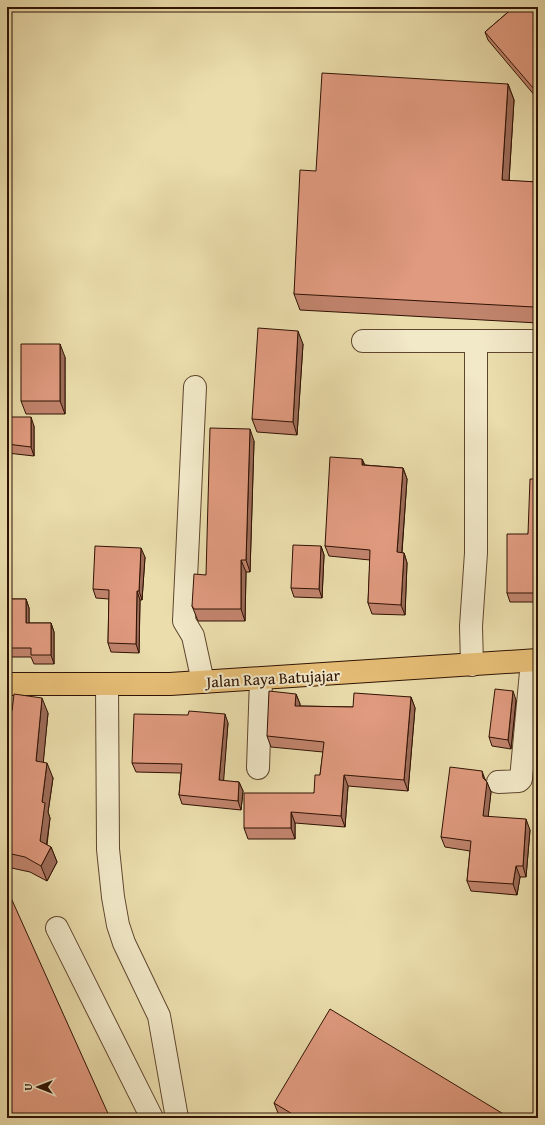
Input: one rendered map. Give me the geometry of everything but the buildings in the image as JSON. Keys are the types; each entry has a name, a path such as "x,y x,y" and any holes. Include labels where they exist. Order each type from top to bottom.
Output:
{"highway":[{"name":"Jalan Raya Batujajar","path":"7,684 170,684 535,661"}],"street":[{"path":"363,341 538,341"},
{"path":"472,665 471,626 476,553 476,341"},
{"path":"195,387 184,621 193,636 203,682"},
{"path":"498,782 521,780 535,661"},
{"path":"258,768 261,679"},
{"path":"107,684 108,849 113,897 118,925 124,943 159,1016 177,1118"},
{"path":"57,928 152,1118"}]}
